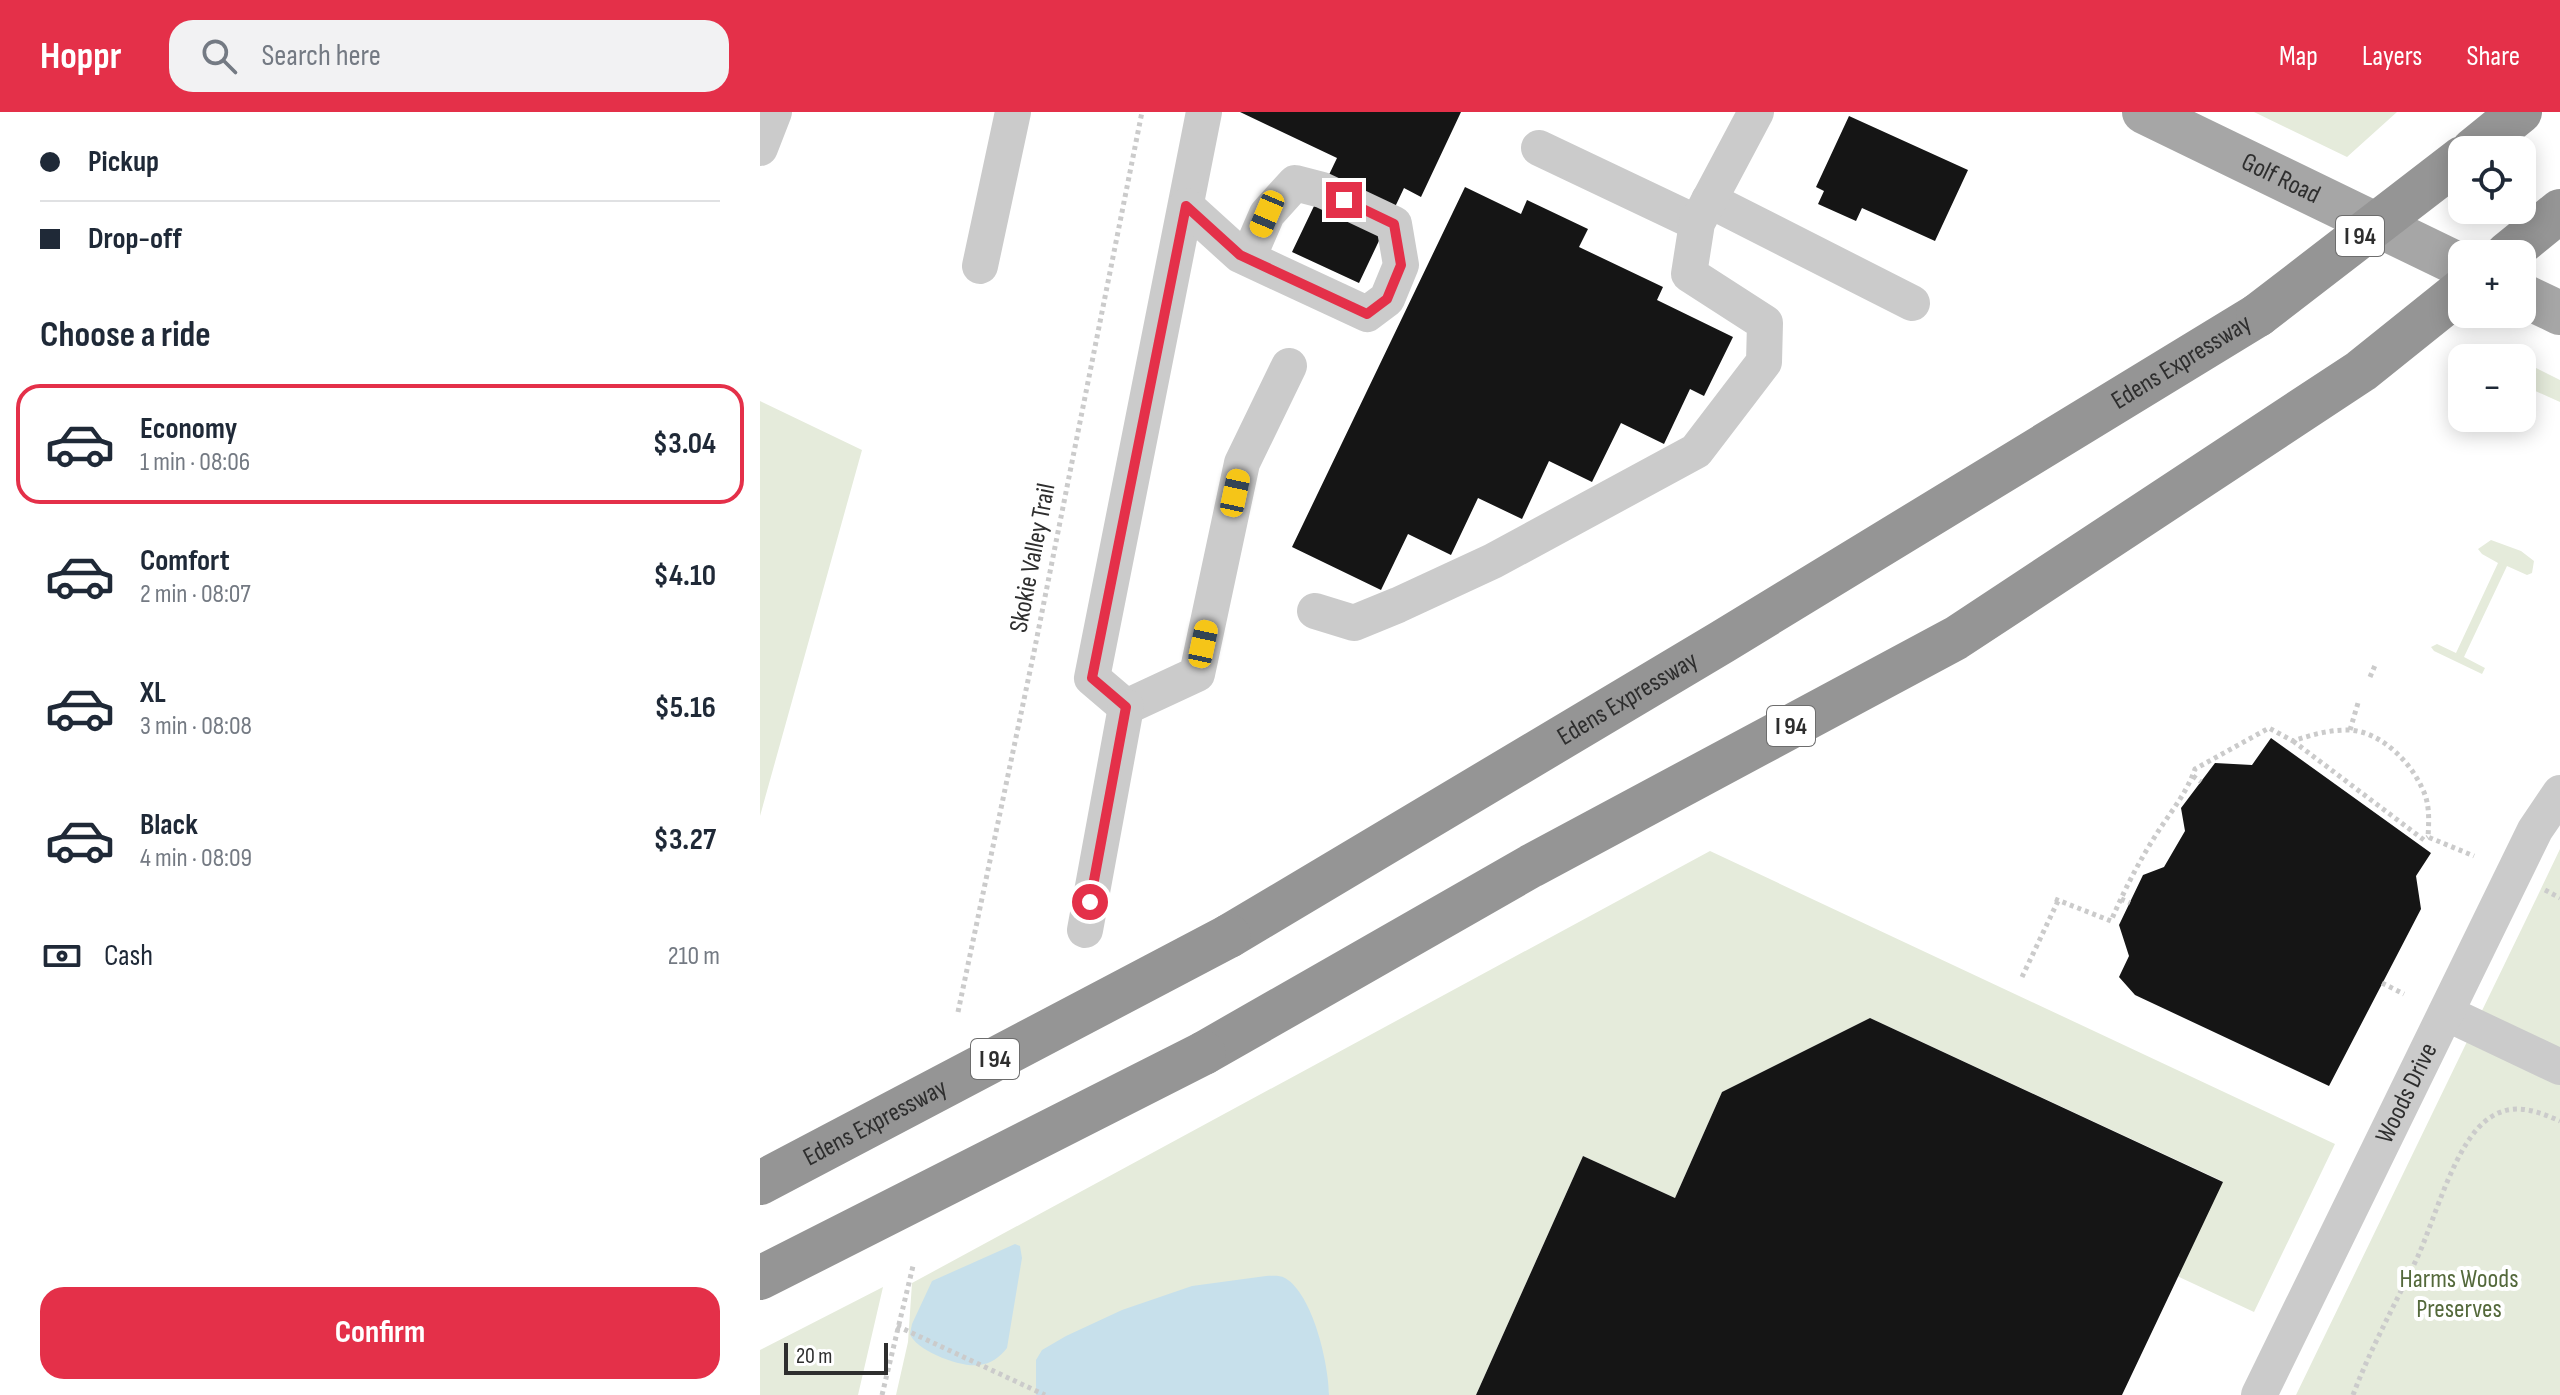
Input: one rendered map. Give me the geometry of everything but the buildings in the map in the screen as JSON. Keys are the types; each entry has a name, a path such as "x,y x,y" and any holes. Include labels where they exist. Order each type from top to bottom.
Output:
{"highway":[{"name":"Edens Expressway","path":"760,1183 1229,936 1722,642 2258,315 2448,169"},
{"path":"2524,240 2560,211"},
{"name":"I 94","path":"760,1278 1204,1053 1531,866 1956,638 2361,371 2448,301"}],"main road":[{"name":"Golf Road","path":"2144,112 2448,259"},
{"path":"2536,302 2560,313"}],"street":[{"path":"760,148 774,112"},
{"path":"980,266 1013,112"},
{"path":"1126,707 1092,678 1204,112"},
{"path":"1315,611 1354,623 1398,605 1493,561 1696,451 1764,362 1765,323 1689,274 1703,212 1756,112"},
{"path":"1539,148 1703,212 1912,303"},
{"path":"1186,206 1240,255 1248,258"},
{"path":"1126,707 1197,674 1242,463 1289,366"},
{"path":"1085,930 1126,707"},
{"name":"Woods Drive","path":"2259,1395 2535,830 2560,793"},
{"path":"2446,1013 2560,1067"}],"path":[{"name":"Skokie Valley Trail","path":"958,1012 1038,636 1142,112"},
{"path":"2370,677 2376,663"},
{"path":"2350,730 2358,703"},
{"path":"2022,977 2056,900 2111,921 2153,839 2189,786 2195,769 2269,728 2293,741 2424,840 2428,837 2474,856"},
{"path":"2293,741 2317,733 2350,730 2375,737 2391,747 2411,769 2423,789 2429,813 2428,837"},
{"path":"2193,776 2201,782"},
{"path":"2545,890 2560,898"},
{"path":"2121,899 2130,903"},
{"path":"2382,983 2404,994"},
{"path":"2353,1395 2472,1134 2491,1116 2514,1108 2540,1112 2560,1121"},
{"path":"882,1395 913,1266"},
{"path":"897,1326 1045,1395"}],"green space":[{"path":"2254,112 2397,112 2347,157"},
{"path":"2536,368 2560,380 2560,402 2536,391"},
{"path":"760,401 862,450 760,816"},
{"path":"2491,540 2521,551 2534,561 2532,573 2527,575 2507,566 2464,657 2485,668 2482,674 2431,647 2437,644 2456,653 2498,563 2478,549"},
{"name":"Harms Woods Preserves","path":"2560,849 2560,1395 2296,1395 2538,895"},
{"path":"1710,851 2335,1144 2254,1312 2177,1276 2222,1181 1870,1018 1722,1092 1675,1198 1583,1156 1476,1395 896,1395 908,1342 912,1283"},
{"path":"883,1287 858,1395 760,1395 760,1350"}],"water":[{"path":"1015,1244 1020,1246 1022,1258 1007,1348 1001,1354 991,1362 962,1364 930,1352 914,1340 910,1334 912,1324 932,1281"},
{"path":"1266,1276 1285,1278 1304,1299 1318,1331 1329,1395 1036,1395 1036,1360 1042,1350 1066,1336 1122,1310 1192,1286"}],"route":[{"path":"1090,902 1126,707 1092,678 1186,206 1240,255 1367,314 1387,299 1401,265 1394,224 1344,200"}]}
